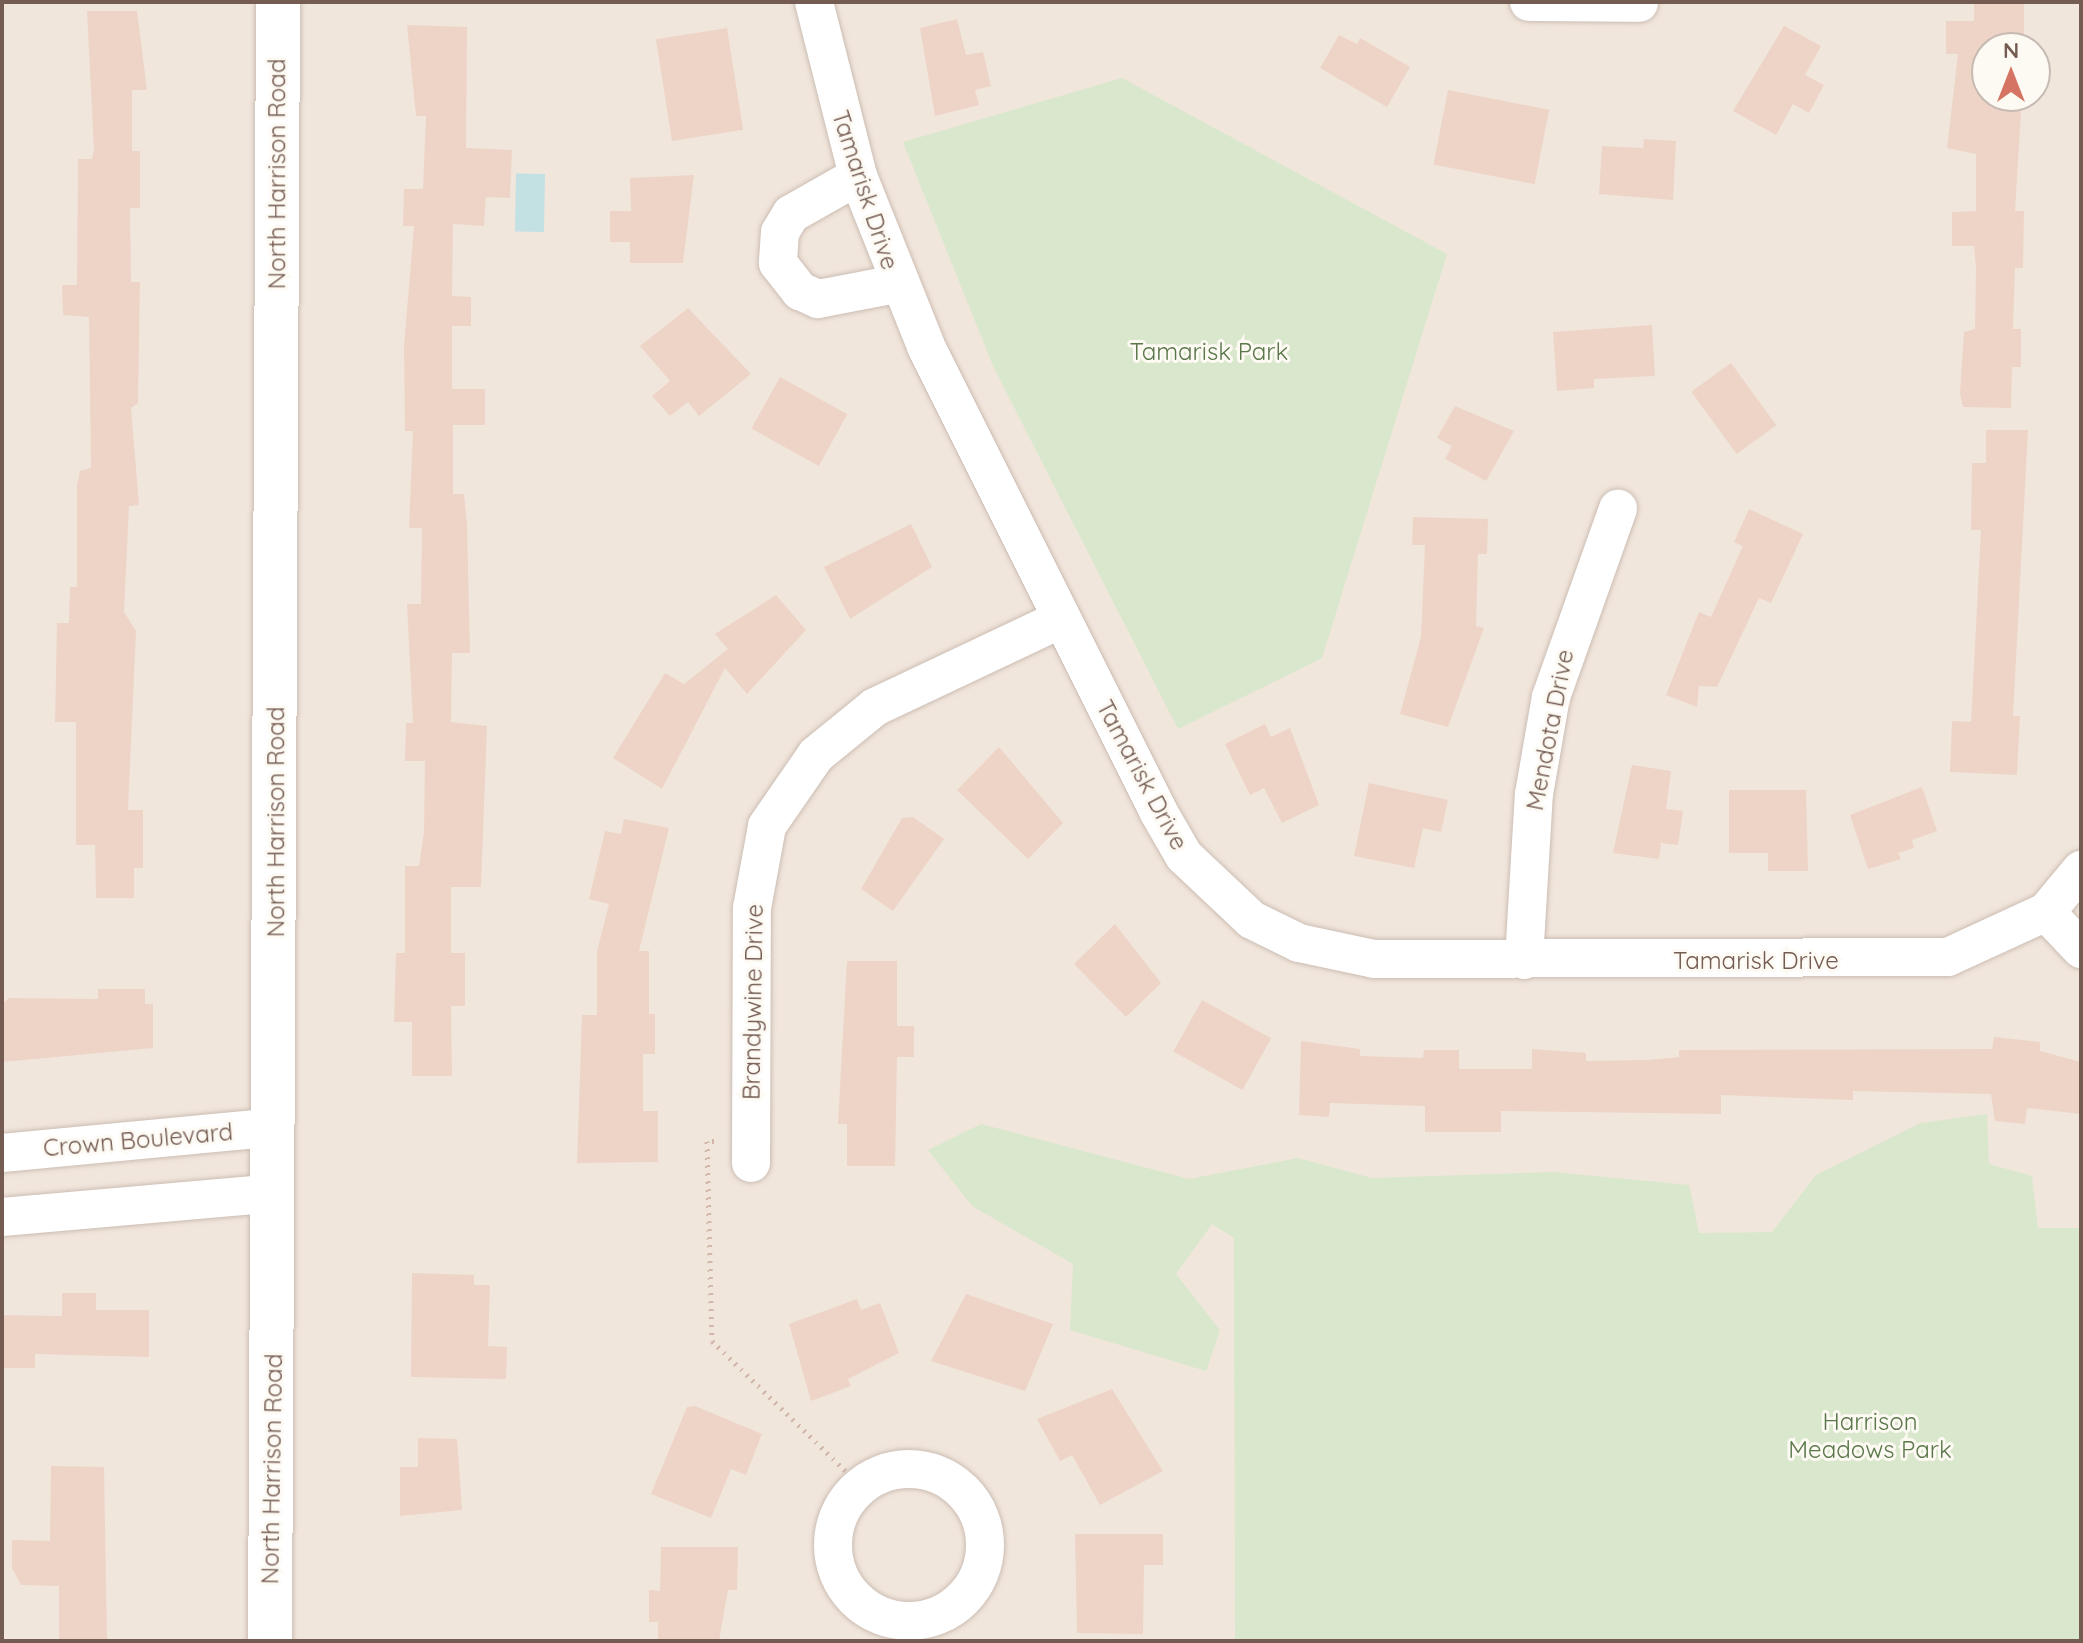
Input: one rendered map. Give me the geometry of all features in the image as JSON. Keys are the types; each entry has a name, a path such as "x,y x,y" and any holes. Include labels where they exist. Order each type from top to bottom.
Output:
{"street":[{"name":"North Harrison Road","path":"270,1641 275,1127 278,2"},
{"name":"Tamarisk Drive","path":"814,2 858,176 897,284 1061,619 1184,856 1252,920 1299,943 1374,959 1948,957 2046,912 2076,876"},
{"path":"1529,2 1639,3"},
{"path":"858,176 791,214 780,232 778,263 800,291 818,299 897,284"},
{"name":"Mendota Drive","path":"1524,960 1534,794 1551,697 1618,509"},
{"name":"Brandywine Drive","path":"751,1152 752,908 767,826 816,755 875,707 1061,619"},
{"path":"2046,912 2081,949"},
{"name":"Crown Boulevard","path":"2,1153 275,1127"},
{"path":"2,1217 274,1193"},
{"path":"932,1472 972,1501 986,1549 968,1595 948,1611 924,1620 870,1627 847,1588 833,1554 834,1528 861,1486 882,1473 932,1472"}],"path":[{"path":"751,1152 707,1141 708,1328 712,1341 861,1486"}],"shaded area":[{"path":"2,2 2081,2 2081,1228 1509,1236 1511,1641 2,1641"}],"green space":[{"name":"Tamarisk Park","path":"1122,78 1447,254 1322,658 1178,729 993,366 903,142"},
{"name":"Harrison Meadows Park","path":"1987,1114 1989,1164 2032,1176 2038,1228 2081,1228 2081,1641 1235,1641 1234,1238 1212,1224 1176,1274 1220,1330 1206,1371 1070,1330 1073,1264 972,1206 928,1150 981,1124 1189,1179 1298,1158 1372,1178 1553,1172 1689,1185 1699,1233 1772,1232 1816,1175 1921,1123"}],"water":[{"path":"516,173 545,174 544,232 515,231"}],"building":[{"path":"1974,2 2024,2 2024,32 1971,32 1971,112 2021,112 2015,211 2024,211 2023,268 2015,268 2013,329 2021,329 2021,367 2012,367 2011,408 1963,407 1960,393 1964,332 1975,329 1976,268 1974,246 1952,246 1952,212 1976,211 1976,154 1947,148 1958,54 1946,54 1946,21 1974,21"},
{"path":"87,11 137,11 147,90 132,90 132,151 140,151 140,208 130,208 131,282 140,282 138,403 131,408 139,505 129,506 124,612 136,631 128,810 143,810 143,868 134,868 134,898 96,898 95,845 76,845 76,722 55,722 57,623 69,623 70,587 77,587 77,485 80,471 91,468 89,317 63,315 62,285 77,285 78,159 92,159 94,150"},
{"path":"957,19 966,55 983,52 991,86 975,90 979,105 935,116 920,28"},
{"path":"407,25 467,27 466,148 512,150 510,198 486,197 484,226 453,224 452,296 471,297 471,326 452,326 452,389 485,389 485,425 453,425 453,494 464,494 467,524 470,653 452,653 451,722 487,726 481,887 451,887 451,953 465,953 465,1006 451,1006 452,1076 412,1076 412,1022 394,1022 396,953 405,953 405,866 419,866 424,832 425,761 405,761 406,723 413,723 407,604 421,604 422,528 409,528 413,431 405,431 404,346 414,226 403,226 404,189 423,189 426,116 416,116"},
{"path":"1784,26 1821,46 1805,75 1824,85 1809,113 1793,104 1776,135 1733,111"},
{"path":"727,28 743,130 672,141 656,39"},
{"path":"1339,35 1357,44 1360,38 1410,67 1387,107 1320,68"},
{"path":"1448,90 1549,110 1535,184 1433,165"},
{"path":"1644,139 1676,141 1673,200 1599,194 1602,146 1643,148"},
{"path":"694,175 683,263 630,263 630,242 610,242 610,211 631,211 630,178"},
{"path":"688,308 751,374 699,416 688,402 670,416 652,396 670,381 640,346"},
{"path":"1652,325 1655,376 1594,379 1594,388 1557,391 1553,332"},
{"path":"1731,363 1776,425 1737,454 1691,392"},
{"path":"780,377 847,414 819,466 751,429"},
{"path":"1455,406 1514,431 1486,481 1445,459 1452,446 1437,438"},
{"path":"1986,430 2028,430 2013,716 2020,716 2017,775 1950,772 1952,721 1971,722 1981,530 1971,530 1972,463 1986,463"},
{"path":"1749,509 1803,534 1771,603 1759,598 1717,687 1699,686 1697,707 1666,695 1699,612 1711,617 1743,546 1734,542"},
{"path":"1413,517 1488,519 1487,554 1478,554 1476,626 1484,628 1448,727 1400,714 1421,637 1425,545 1412,545"},
{"path":"911,524 932,567 850,619 824,567"},
{"path":"776,595 806,630 747,694 725,668 662,789 613,758 665,673 684,684 728,649 715,634"},
{"path":"1265,724 1271,737 1290,728 1319,805 1282,823 1264,788 1250,795 1225,744"},
{"path":"999,747 1063,823 1028,859 957,790"},
{"path":"1632,765 1671,771 1666,809 1683,811 1678,845 1661,843 1659,859 1613,853"},
{"path":"1369,783 1448,800 1441,832 1423,828 1414,868 1354,856"},
{"path":"1922,787 1937,831 1912,840 1914,848 1898,853 1901,859 1868,869 1850,815"},
{"path":"1729,790 1806,790 1808,871 1768,871 1768,853 1729,853"},
{"path":"913,817 944,839 893,911 861,889 902,818"},
{"path":"624,819 669,828 639,951 649,951 649,1014 655,1014 655,1054 643,1054 643,1111 658,1111 658,1162 577,1163 582,1015 597,1015 597,951 609,904 589,899 605,831 621,834"},
{"path":"1115,924 1161,983 1126,1017 1074,964"},
{"path":"847,961 897,961 897,1026 914,1026 914,1057 897,1057 895,1166 847,1166 847,1124 838,1124"},
{"path":"98,989 145,989 145,1004 153,1004 153,1048 2,1062 2,1004 9,998 98,999"},
{"path":"1202,1000 1271,1038 1242,1090 1173,1052"},
{"path":"1994,1037 2040,1042 2040,1051 2081,1062 2081,1114 2027,1108 2025,1124 1995,1121 1991,1094 1853,1091 1853,1100 1721,1095 1721,1114 1501,1111 1501,1132 1425,1132 1425,1106 1330,1103 1329,1117 1299,1115 1301,1041 1360,1049 1360,1056 1423,1058 1424,1050 1459,1050 1459,1069 1532,1069 1532,1049 1586,1053 1586,1061 1648,1060 1679,1057 1679,1050 1992,1049"},
{"path":"412,1273 474,1275 474,1285 490,1285 488,1346 507,1347 506,1379 411,1377"},
{"path":"62,1293 96,1293 96,1310 149,1310 149,1357 35,1354 35,1368 2,1368 2,1315 62,1316"},
{"path":"966,1294 1053,1324 1025,1391 931,1361"},
{"path":"857,1299 861,1310 880,1303 899,1353 848,1379 851,1386 811,1401 789,1324"},
{"path":"1112,1389 1163,1471 1100,1505 1072,1455 1060,1461 1037,1419"},
{"path":"695,1406 762,1434 746,1475 731,1469 711,1518 651,1494 687,1407"},
{"path":"418,1438 457,1439 462,1510 400,1516 400,1467 418,1467"},
{"path":"51,1466 104,1467 107,1641 59,1641 59,1586 21,1585 12,1568 12,1540 50,1541"},
{"path":"1075,1534 1163,1534 1163,1565 1144,1565 1143,1634 1077,1633"},
{"path":"661,1547 738,1547 737,1590 728,1590 719,1641 658,1641 658,1622 649,1622 649,1590 660,1591"}]}
